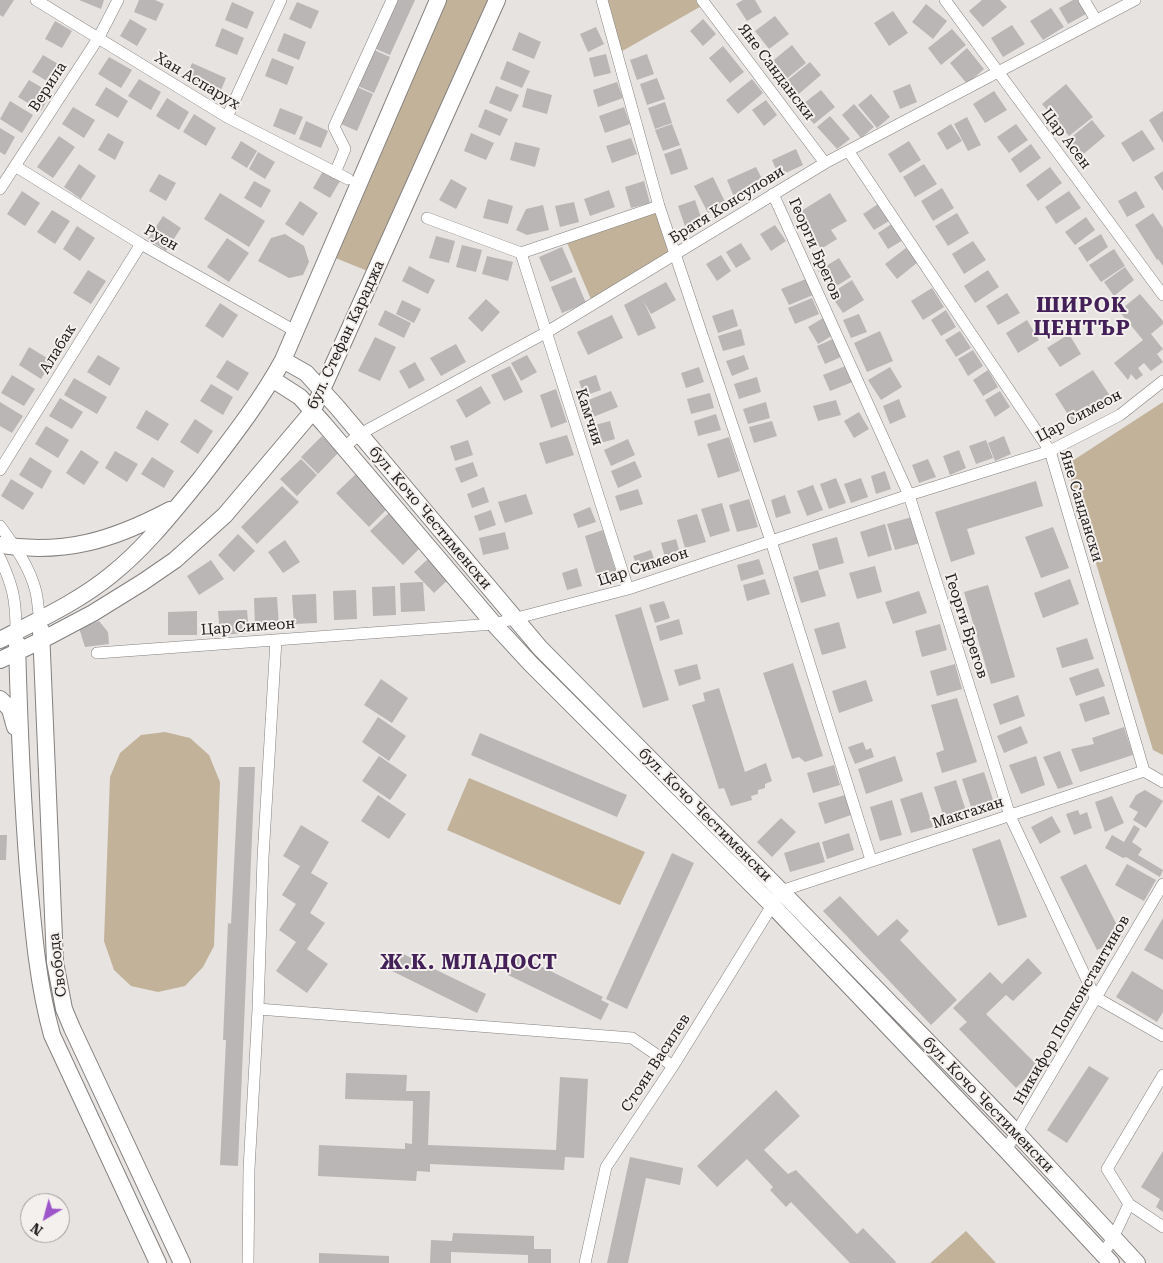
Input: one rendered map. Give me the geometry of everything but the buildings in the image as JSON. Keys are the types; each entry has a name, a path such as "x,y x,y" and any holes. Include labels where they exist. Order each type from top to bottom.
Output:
{"street":[{"name":"Хан Аспарух","path":"36,0 227,117 348,179"},
{"name":"Верила","path":"0,189 99,38 118,0"},
{"path":"227,117 281,0"},
{"path":"336,173 345,149 334,127 392,0"},
{"path":"0,640 63,607 111,575 143,546 179,505 232,438 283,360 438,0"},
{"name":"бул. Стефан Караджа","path":"0,660 93,613 174,560 225,515 312,412 497,0"},
{"path":"602,0 659,206 771,540 871,860"},
{"name":"Яне Сандански","path":"702,0 825,163"},
{"name":"Цар Асен","path":"945,0 1163,294"},
{"path":"1084,0 1096,20"},
{"name":"Братя Консулови","path":"343,448 360,434 546,332 825,163 1135,0"},
{"name":"Яне Сандански","path":"849,152 1050,450 1144,771"},
{"name":"Руен","path":"15,166 141,244 295,331"},
{"name":"Георги Брегов","path":"773,194 908,495 1010,816 1096,997"},
{"path":"427,218 521,253 659,206"},
{"name":"Алабак","path":"0,470 141,244"},
{"name":"Камчия","path":"521,253 628,589"},
{"name":"бул. Кочо Честименски","path":"283,360 306,373 360,434 540,648 1017,1133 1137,1263"},
{"name":"бул. Кочо Честименски","path":"272,379 300,398 494,624 530,663 772,905 1006,1150 1107,1259"},
{"name":"Цар Симеон","path":"97,653 494,624 516,620 628,589 771,540 1050,450 1120,415 1163,381"},
{"path":"8,546 56,548 87,543 137,527 179,505"},
{"path":"0,526 8,546 28,570 35,590 40,619"},
{"path":"0,558 11,582 16,605 16,631"},
{"name":"Свобода","path":"40,619 55,962 64,1009 182,1263"},
{"name":"Свобода","path":"16,631 19,741 36,954 49,1027 158,1263"},
{"path":"248,1263 249,1169 258,1009 262,858 276,640"},
{"path":"0,698 10,709 19,741"},
{"path":"1144,771 1163,782"},
{"name":"Макгахан","path":"781,891 1144,771"},
{"name":"Никифор Попконстантинов","path":"1006,1150 1163,884"},
{"name":"Стоян Василев","path":"585,1263 606,1166 673,1066 781,891"},
{"path":"1096,997 1163,1036"},
{"path":"258,1009 632,1038 673,1066"},
{"path":"1163,1074 1107,1169 1129,1204 1163,1227"},
{"path":"1107,1259 1113,1238 1129,1204"}],"shaded area":[{"path":"438,0 497,0 375,274 328,255"},
{"path":"602,0 702,0 705,4 617,54"},
{"path":"659,206 676,254 593,304 565,238"},
{"path":"1163,402 1163,755 1153,750 1066,465"},
{"path":"165,732 190,738 209,755 220,782 214,946 203,967 185,986 158,992 131,986 114,970 104,941 110,777 120,753 141,735"},
{"path":"469,778 645,852 620,905 447,830"},
{"path":"966,1231 996,1263 930,1263"}],"district":[{"name":"ШИРОК ЦЕНТЪР","path":"1082,318"},
{"name":"Ж.К. МЛАДОСТ","path":"469,963"}]}
